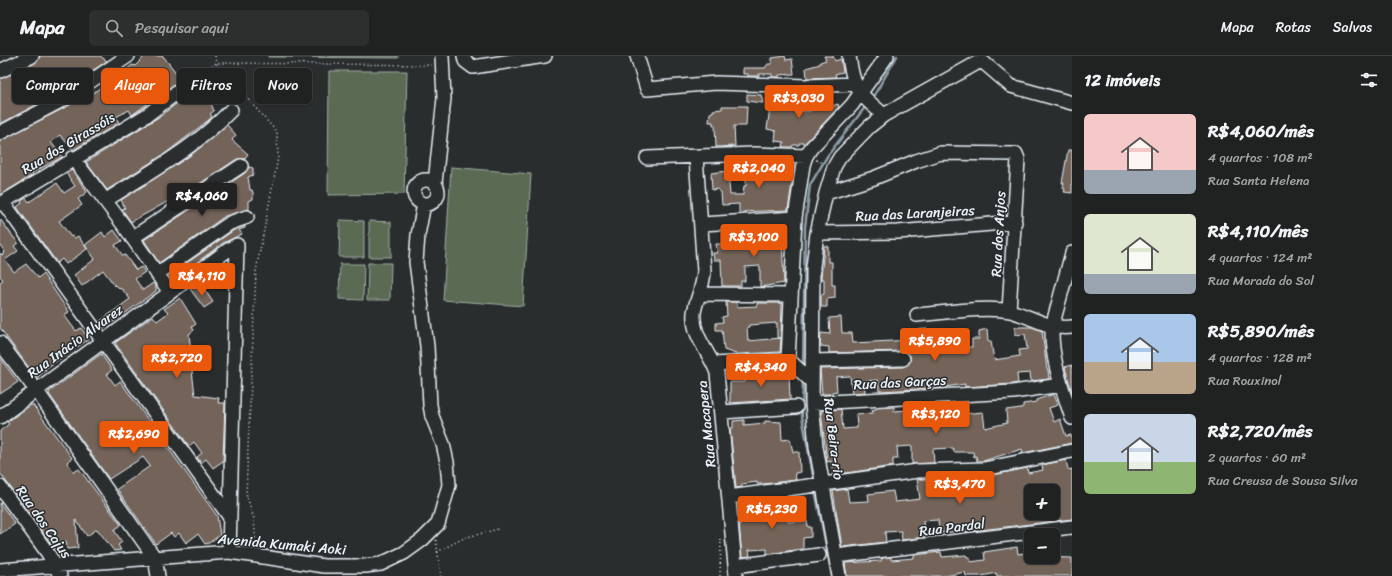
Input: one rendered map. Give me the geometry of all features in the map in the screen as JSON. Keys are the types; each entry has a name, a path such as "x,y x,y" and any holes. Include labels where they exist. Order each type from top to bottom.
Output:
{"street":[{"path":"0,71 32,56"},
{"path":"0,132 66,98 128,56"},
{"path":"464,56 465,61 473,66 507,59 539,56"},
{"path":"637,56 647,89 716,83 807,86 860,92"},
{"path":"849,56 860,92 881,112"},
{"path":"792,364 790,295 795,218 800,174 810,158 888,56"},
{"path":"986,59 1011,86 1072,103"},
{"name":"Rua Beira-rio","path":"840,576 814,435 809,379 812,361 813,268 817,233 826,193 834,168 840,157 881,112 986,59"},
{"path":"436,183 425,179 415,186 415,197 424,204 432,203 438,197 439,190 436,183 444,98 442,60"},
{"name":"Rua dos Girassóis","path":"1,203 147,114 177,92"},
{"path":"105,201 191,145 210,130 231,110"},
{"name":"Rua dos Anjos","path":"826,193 874,178 916,161 941,153 1014,153 1018,159 1009,311"},
{"path":"647,158 754,154 810,158"},
{"name":"Rua Macapera","path":"696,157 702,224 704,271 701,294 695,310 695,324 701,345 714,364 717,373 722,412 735,571"},
{"path":"73,158 169,291"},
{"path":"132,238 242,166"},
{"path":"1,203 229,516 229,552"},
{"name":"Avenida Kumaki Aoki","path":"0,570 58,571 155,558 229,552 324,566 365,566 381,564 404,553 422,540 438,524 444,508 449,485 447,462 443,444 432,416 430,405 427,346 416,262 418,235 424,204"},
{"path":"157,274 230,223 247,217"},
{"path":"702,224 795,218"},
{"name":"Rua das Laranjeiras","path":"817,233 926,230 1015,222"},
{"name":"Rua Inácio Alvarez","path":"0,417 169,291 235,245 237,246 238,250 229,516"},
{"path":"1072,253 1052,327 1053,353 1061,385 1072,418"},
{"path":"701,294 790,295"},
{"path":"917,315 990,310 1009,311 1052,327 1072,327"},
{"path":"0,343 36,390 155,558 158,576"},
{"path":"812,361 903,359"},
{"path":"714,364 792,364 809,379"},
{"name":"Rua das Garças","path":"812,403 1013,392 1061,385"},
{"path":"722,412 796,407"},
{"path":"729,497 918,471 984,469 1072,451"},
{"name":"Rua dos Cajus","path":"0,487 58,571"},
{"name":"Rua Pardal","path":"836,556 1072,528"},
{"path":"735,571 819,555"}],"path":[{"path":"215,56 216,63 277,132 278,158 256,271 246,493 254,519 256,557"},
{"path":"209,68 216,63 442,60"},
{"path":"810,158 826,164"},
{"path":"435,528 441,576"},
{"path":"437,552 464,538 498,529"}],"green space":[{"path":"398,56 398,58 268,57"},
{"path":"329,71 407,71 404,194 328,195"},
{"path":"451,167 531,174 523,306 443,300"},
{"path":"340,220 364,221 364,257 339,257"},
{"path":"369,221 391,222 391,257 369,257"},
{"path":"368,263 391,263 390,300 367,300"},
{"path":"340,264 364,264 363,300 339,299"}],"building":[{"path":"40,56 100,56 107,61 93,70 93,68 24,68 35,63"},
{"path":"145,56 163,56 177,74 177,82 169,88 169,68 129,68 132,65 135,66"},
{"path":"785,56 786,60 792,59 794,74 772,77 772,74 748,76 748,74 743,74 743,68 765,68 768,64 772,64 772,58"},
{"path":"824,56 833,56 835,61 841,59 843,72 835,74 836,77 807,78 806,68 820,64 820,62 826,60"},
{"path":"12,74 12,104 38,104 0,124 0,79"},
{"path":"101,88 101,104 147,104 132,115 129,110 116,117 119,123 73,150 60,135 51,142 62,157 32,173 33,175 0,195 0,141 72,104 93,104 93,93"},
{"path":"828,93 832,106 838,104 839,107 805,143 799,143 799,145 793,145 792,147 783,147 784,142 775,141 776,131 767,129 770,108 767,108 768,101 781,98 781,101 795,103 795,111 811,111 808,94"},
{"path":"747,94 761,95 763,103 747,101"},
{"path":"177,103 211,104 214,111 210,114 212,116 210,119 166,153 107,190 86,162 162,115"},
{"path":"722,106 747,106 746,126 734,126 735,146 716,147 715,125 713,125 713,122 709,122 710,113 713,112 713,110 722,109"},
{"path":"227,125 236,135 232,140 248,154 244,159 237,159 184,194 183,193 131,222 122,209 125,208 121,200 191,155"},
{"path":"1068,150 1072,150 1072,193 1064,192 1064,183 1062,183"},
{"path":"769,163 788,167 789,163 795,164 788,210 739,212 739,204 722,205 721,192 717,189 712,190 711,173 728,171 730,195 743,195 744,186 746,186 746,178 751,178 750,170 768,171"},
{"path":"249,167 253,168 253,175 248,177 250,190 252,190 253,193 253,199 249,201 249,209 225,216 159,263 144,240 245,173"},
{"path":"72,170 87,192 78,199 82,205 59,221 71,237 73,236 75,238 78,236 87,249 66,264 62,259 57,263 17,207 22,203 21,201 26,198 29,202 57,183 64,193 75,186 66,173"},
{"path":"0,219 18,243 14,246 18,251 5,260 14,272 26,264 38,278 43,274 69,312 64,315 76,331 81,328 89,339 45,369 46,370 38,377 35,376 0,328 0,282 3,280 0,276 0,253 2,255 5,252 0,245"},
{"path":"245,226 245,228 239,230 242,234 223,243 180,275 177,270 234,230"},
{"path":"787,228 786,238 782,239 784,283 760,287 760,266 745,267 745,281 741,281 741,286 722,286 721,260 714,260 713,253 717,253 716,244 725,244 730,247 748,245 748,239 754,239 753,229"},
{"path":"114,230 122,241 115,245 123,256 125,255 136,270 141,267 145,272 135,279 143,290 153,283 156,287 156,291 106,327 103,327 99,322 130,299 122,289 116,285 115,286 103,270 82,286 74,275 95,259 85,245 102,232 105,237"},
{"path":"824,246 828,246 828,262 832,262 832,285 835,285 835,298 827,299 827,307 821,307 821,295 824,294 824,279 821,279"},
{"path":"195,285 200,292 204,289 213,302 204,308 190,289"},
{"path":"180,298 196,324 192,327 194,330 189,334 191,352 201,352 201,369 192,371 195,395 219,398 218,403 225,403 223,461 213,468 206,459 201,463 197,457 202,453 194,442 189,446 115,343 153,316 157,321 168,313 164,309"},
{"path":"726,302 737,302 737,307 757,306 757,303 782,303 781,338 780,352 736,354 724,350 722,330 716,330 716,323 723,322 722,317 727,316","holes":["777,323 777,338 781,338 748,341 747,327 749,327 749,325"]},
{"path":"841,317 842,333 852,333 853,343 913,340 912,330 927,329 929,343 950,341 951,348 972,347 972,339 979,339 979,331 987,329 988,341 991,341 994,360 1020,356 1019,350 1027,349 1025,334 1015,335 1015,327 1032,327 1042,331 1049,379 1031,381 1030,373 1017,374 1018,383 1012,384 965,387 965,384 938,388 879,391 878,380 864,381 865,392 852,393 850,376 836,377 837,391 832,392 832,394 822,394 820,369 903,367 910,362 910,355 903,351 829,353 829,347 820,346 821,333 830,334 829,318"},
{"path":"101,354 112,370 107,374 115,385 120,381 217,516 220,535 209,543 205,544 198,534 186,543 179,533 174,537 171,533 156,544 117,489 150,466 143,457 109,479 49,394 49,392"},
{"path":"0,358 18,382 0,394"},
{"path":"1072,365 1072,393 1065,367"},
{"path":"772,370 789,371 790,399 730,403 730,382 745,382 745,371 759,371 759,376 772,376"},
{"path":"1054,394 1058,405 1049,408 1054,422 1060,419 1066,436 1071,435 1072,443 1023,453 1022,449 983,461 977,461 973,452 954,452 953,448 933,449 934,463 912,464 912,446 897,447 898,459 893,459 893,466 833,475 831,461 827,462 821,411 841,409 843,429 857,428 856,414 873,413 872,410 876,408 894,407 894,411 910,410 910,406 930,405 930,408 936,408 936,421 954,420 954,407 963,407 963,414 983,412 985,428 1007,423 1006,410 1021,408 1023,407 1023,404 1036,402 1036,400"},
{"path":"33,405 72,458 67,462 74,472 79,469 121,525 114,530 122,542 118,545 121,550 114,551 97,529 87,536 76,520 78,548 67,549 66,541 55,549 0,473 0,431 9,424 7,422"},
{"path":"744,420 744,425 765,423 765,421 781,422 782,440 790,439 793,452 799,452 800,472 795,473 796,480 763,484 757,484 757,482 742,484 742,487 736,488 730,428 733,428 733,421"},
{"path":"1066,460 1068,470 1072,469 1072,519 964,532 939,533 938,520 923,521 925,537 902,540 901,531 885,532 886,542 842,547 833,491 847,489 849,502 869,501 868,494 893,491 895,502 920,499 917,479 931,479 931,482 950,480 950,478 984,477 1027,468 1028,473 1043,470 1042,465"},
{"path":"781,498 781,501 786,501 788,522 807,521 808,527 811,527 811,537 803,538 803,549 767,554 767,549 749,550 750,556 742,557 739,523 746,522 744,509 775,505 774,499"},
{"path":"0,503 15,524 0,534"},
{"path":"1017,547 1018,554 1024,553 1024,564 1060,564 1060,558 1072,558 1072,576 997,576 996,573 982,576 966,576 965,572 945,576 847,576 845,563 881,561 882,558 891,557 891,560 914,558 914,555 941,552 942,557 966,555 967,557 970,557 970,562 985,560 984,552"}],"waterway":[{"path":"872,99 897,56"},
{"path":"803,368 805,227 810,185 828,155 866,106"},
{"path":"803,379 802,416 814,481"},
{"path":"815,490 832,576"}]}
